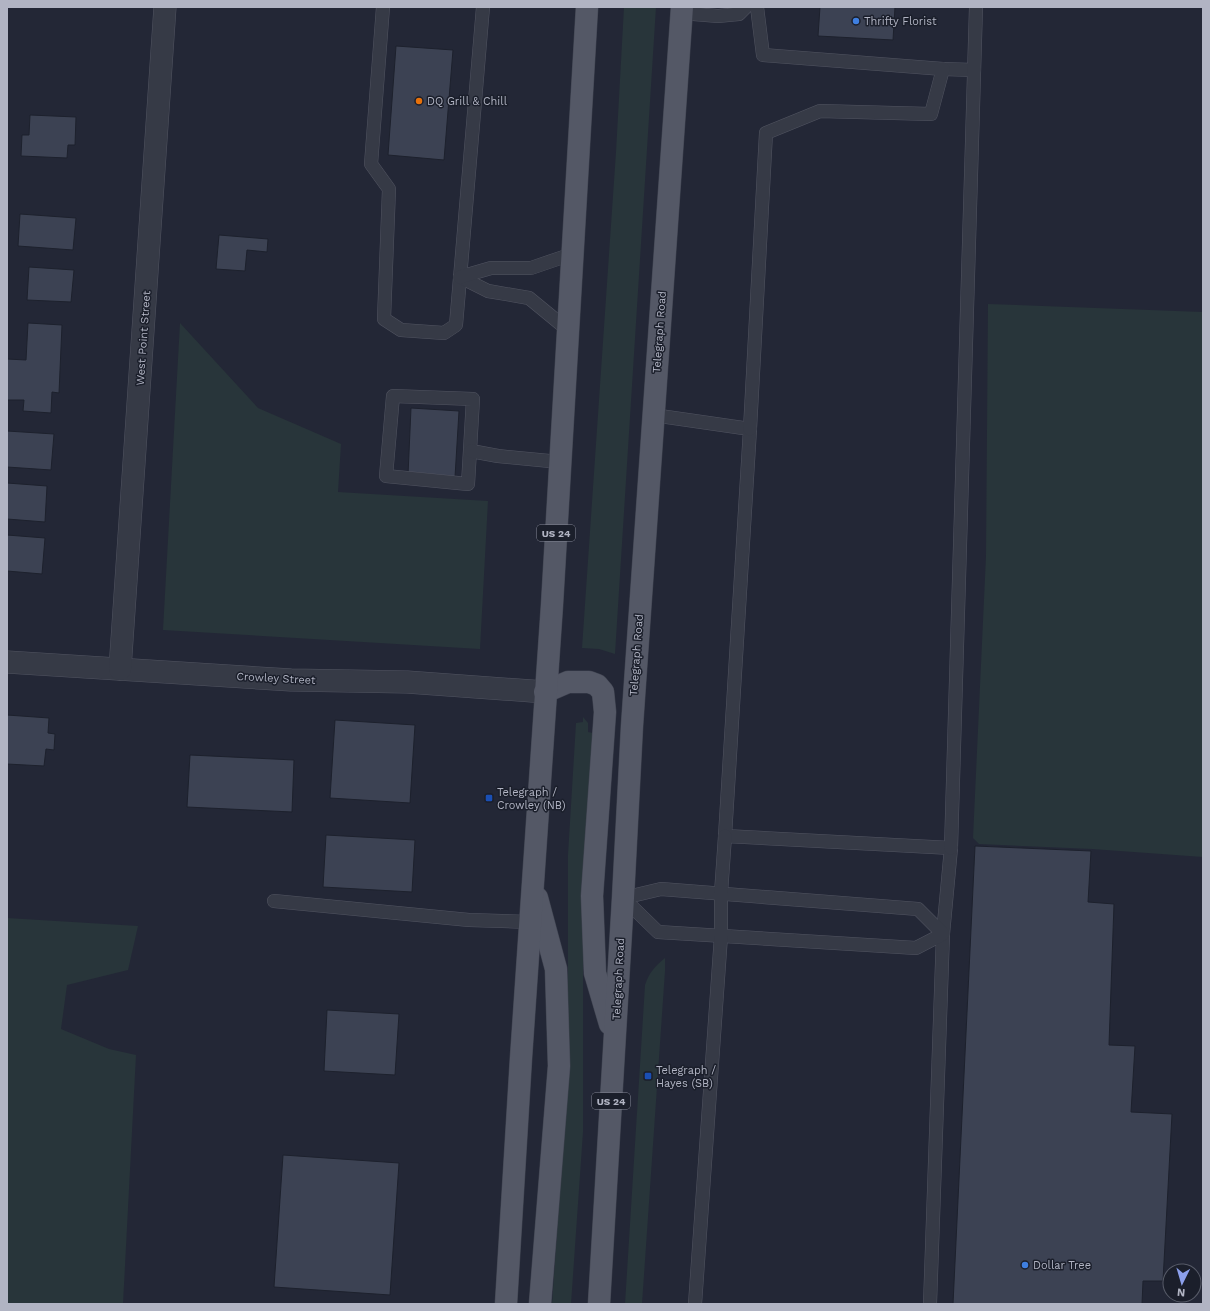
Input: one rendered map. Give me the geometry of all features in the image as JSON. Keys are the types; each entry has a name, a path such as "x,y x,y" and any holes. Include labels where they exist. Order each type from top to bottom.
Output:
{"main road":[{"name":"US 24","path":"506,1304 511,1207 560,462 587,7"},
{"name":"Telegraph Road","path":"599,1304 632,726 682,10"},
{"path":"545,692 568,682 590,682 597,685 603,692 605,712 592,904 595,973 614,1039"},
{"path":"533,879 556,969 559,1066 540,1304"}],"street":[{"name":"West Point Street","path":"120,669 165,7"},
{"name":"Crowley Street","path":"7,662 290,680 407,682 545,692"}],"lane":[{"path":"383,7 371,164 389,189 384,319 401,330 444,334 456,325 483,7"},
{"path":"682,10 718,16 739,14 746,7"},
{"path":"757,7 763,56 974,70"},
{"path":"930,1304 943,934 951,848 976,7"},
{"path":"694,1304 721,936 721,893 750,429 766,134 820,111 931,114 943,69"},
{"path":"460,277 491,268 531,268 572,254"},
{"path":"460,277 488,291 529,298 568,330"},
{"path":"393,396 473,399 471,451 468,484 386,476 393,396"},
{"path":"653,415 750,429"},
{"path":"471,451 498,456 560,462"},
{"path":"725,836 951,848"},
{"path":"623,898 661,889 918,909 943,934"},
{"path":"623,898 658,932 916,948 943,934"},
{"path":"274,901 468,920 530,922"}],"shaded area":[{"path":"624,7 656,7 615,654 599,649 582,648 616,152"},
{"path":"988,304 1203,312 1203,857 1092,849 979,844 973,838 986,556"},
{"path":"180,323 258,408 341,444 338,492 488,501 480,649 163,630"},
{"path":"583,717 588,723 588,732 593,733 583,893 583,1132 571,1304 552,1304 568,1072 568,855 576,723 583,722"},
{"path":"7,918 138,926 128,970 67,985 61,1029 109,1049 136,1055 123,1304 7,1304"},
{"path":"665,958 642,1304 625,1304 645,985 653,970"}],"building":[{"name":"Thrifty Florist","path":"820,7 895,7 893,40 818,36"},
{"path":"396,46 453,50 444,160 388,155"},
{"path":"30,115 76,117 75,145 68,145 67,158 21,156 22,135 29,135"},
{"path":"20,214 76,218 73,250 18,246"},
{"path":"219,235 268,239 267,252 247,250 245,271 216,269"},
{"path":"29,267 74,270 71,302 27,300"},
{"path":"28,323 62,325 59,393 52,392 51,413 23,411 24,400 7,400 7,359 26,360"},
{"path":"411,408 459,411 455,477 408,475"},
{"path":"7,431 54,434 51,470 7,467"},
{"path":"7,483 47,486 45,522 7,519"},
{"path":"7,535 45,538 42,574 7,571"},
{"path":"7,715 49,718 48,733 55,734 54,750 46,749 44,766 7,764"},
{"path":"335,720 415,725 410,803 330,798"},
{"path":"190,755 294,760 292,812 187,807"},
{"path":"326,835 415,840 412,892 323,887"},
{"path":"975,846 1091,851 1088,902 1114,904 1109,1045 1135,1046 1131,1112 1172,1114 1162,1281 1143,1281 1142,1304 953,1304"},
{"path":"327,1010 399,1014 395,1075 324,1071"},
{"path":"283,1155 399,1163 390,1295 274,1287"}],"place":[{"name":"Thrifty Florist","path":"856,21"},
{"name":"DQ Grill & Chill","path":"419,101"},
{"name":"Telegraph / Crowley (NB)","path":"489,798"},
{"name":"Telegraph / Hayes (SB)","path":"648,1076"},
{"name":"Dollar Tree","path":"1025,1265"}]}
